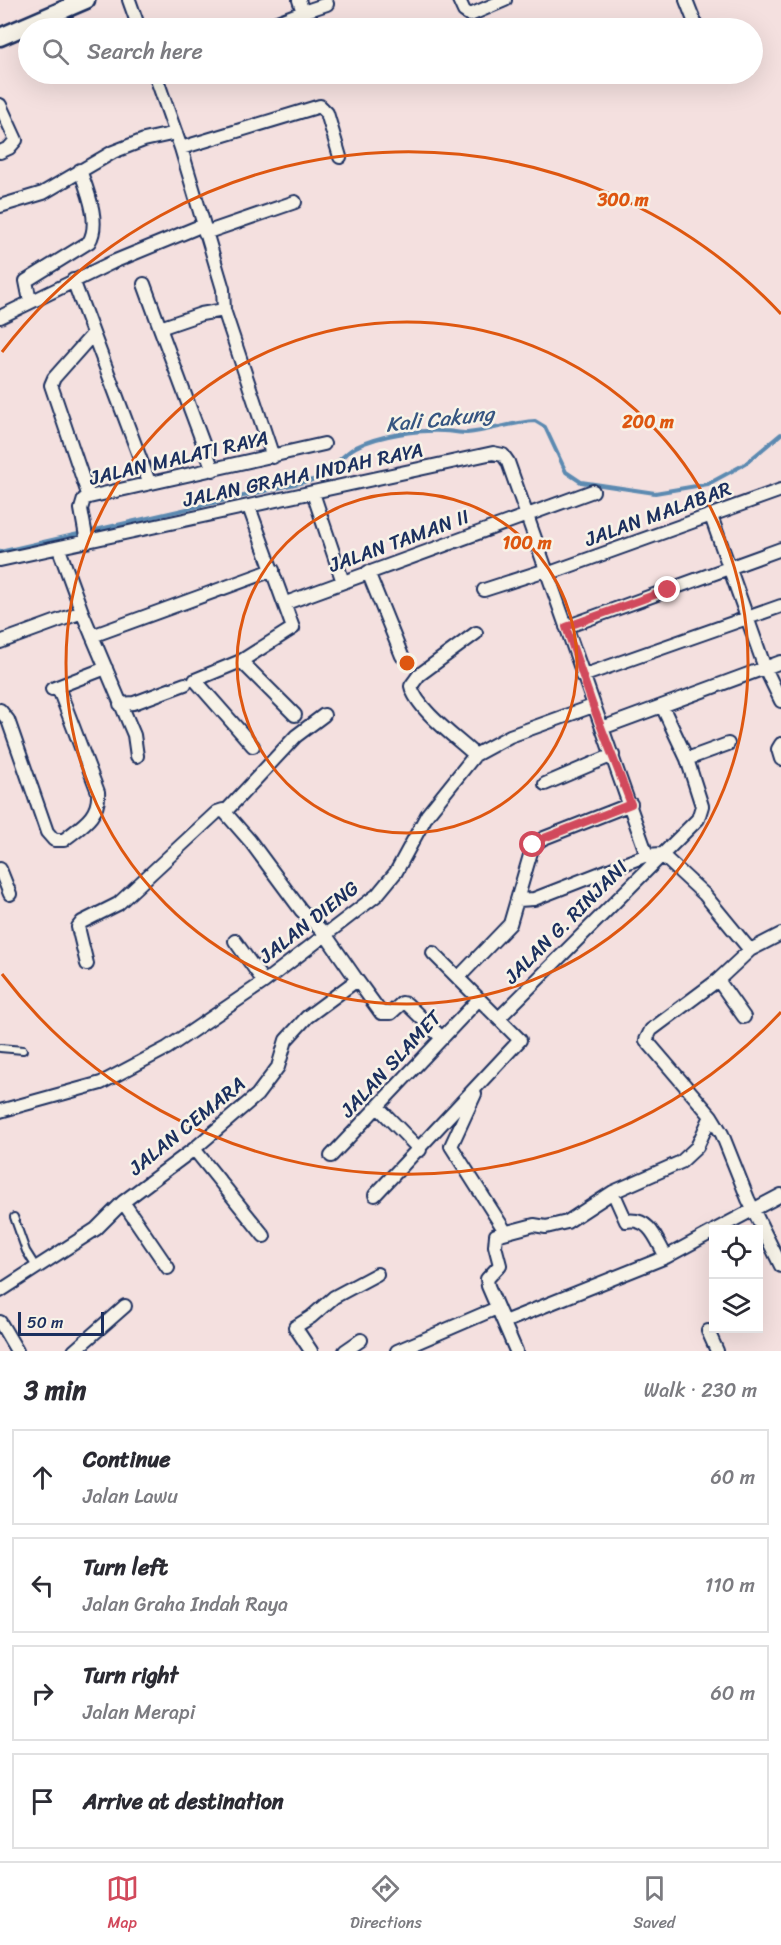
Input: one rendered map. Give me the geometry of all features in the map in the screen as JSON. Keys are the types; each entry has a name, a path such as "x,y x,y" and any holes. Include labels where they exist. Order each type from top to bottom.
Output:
{"street":[{"path":"49,18 86,0"},
{"path":"129,0 135,18"},
{"path":"459,0 464,11 470,15 505,0"},
{"path":"686,0 693,18"},
{"path":"282,18 301,6 327,4"},
{"path":"0,37 18,31"},
{"path":"159,84 223,289 224,310 273,457"},
{"path":"0,105 16,140 9,148 0,152"},
{"path":"181,148 320,106 327,113 340,157"},
{"path":"0,206 43,193 113,152 144,140 176,133"},
{"path":"30,302 26,280 89,242 94,234 80,170"},
{"path":"0,317 73,280 204,229 295,202"},
{"path":"73,280 149,482"},
{"path":"144,284 213,470"},
{"path":"160,328 201,314 224,310"},
{"path":"89,497 51,384 93,334"},
{"name":"JALAN MALATI RAYA","path":"86,537 81,509 84,499 89,497 324,444"},
{"name":"JALAN GRAHA INDAH RAYA","path":"0,560 59,549 86,537 249,507 494,453 503,455 508,462 582,676 631,804 647,855"},
{"name":"JALAN MALABAR","path":"484,590 546,572 781,490"},
{"name":"JALAN TAMAN II","path":"286,603 593,491"},
{"path":"313,493 343,582"},
{"path":"120,704 134,703 241,662 293,628 286,603 249,507"},
{"path":"711,516 765,668 781,701"},
{"path":"59,549 82,612 134,735 137,756"},
{"path":"566,627 781,549"},
{"path":"92,636 273,570"},
{"path":"368,572 402,657"},
{"path":"582,676 781,606"},
{"path":"0,642 82,612"},
{"path":"475,754 434,718 412,692 411,686 419,675 476,633"},
{"path":"241,662 295,715"},
{"path":"602,728 781,662"},
{"path":"0,710 8,720 47,832 54,840 64,840 94,815 99,801 98,792 55,688 105,668"},
{"path":"190,682 253,746"},
{"name":"JALAN DIENG","path":"0,1111 101,1083 167,1048 264,982 376,895 396,872 427,815 475,754 510,736 593,706"},
{"name":"JALAN G. RINJANI","path":"499,1018 698,819 702,806 687,759 662,706"},
{"path":"87,964 78,933 78,927 82,922 118,904 217,812 226,811 296,736 324,715"},
{"path":"687,759 728,744"},
{"path":"781,744 778,748 781,759"},
{"path":"545,784 613,755"},
{"path":"458,978 510,924 533,845 544,838 631,804"},
{"path":"226,811 301,910 325,934 381,1013 391,1013 402,1003 407,1004 441,1036"},
{"path":"518,900 534,899 647,855 661,854 704,894 750,951"},
{"path":"0,869 10,894"},
{"path":"781,934 750,951 718,980 651,1030 646,1040 711,1116 781,1266"},
{"path":"236,941 264,982"},
{"path":"375,1196 520,1040 433,953"},
{"name":"JALAN CEMARA","path":"0,1291 96,1229 123,1202 194,1149 257,1095 278,1067 286,1040 307,1017 357,980"},
{"path":"718,980 744,1017"},
{"name":"JALAN SLAMET","path":"331,1156 441,1036 479,999"},
{"path":"479,1084 451,1146 506,1231"},
{"path":"378,1107 420,1150"},
{"path":"516,1351 487,1279 500,1265 495,1246 496,1235 534,1225 546,1227 560,1225 613,1192 681,1162 697,1147 711,1116"},
{"path":"194,1149 264,1236"},
{"path":"613,1192 626,1221 637,1219 646,1223 666,1257"},
{"path":"723,1225 781,1195"},
{"path":"123,1202 168,1268"},
{"path":"504,1322 666,1257 709,1233"},
{"path":"311,1351 295,1327 311,1317 334,1297 377,1274"},
{"path":"74,1351 125,1306"},
{"path":"397,1351 497,1308"},
{"path":"0,1322 17,1351"},
{"path":"708,1331 717,1351"},
{"path":"345,1351 361,1340"}],"lane":[{"path":"0,1048 23,1050"},
{"path":"15,1217 26,1251 36,1267"}],"waterway":[{"name":"Kali Cakung","path":"0,552 317,479 356,447 376,439 410,432 467,433 535,421 545,427 566,472 581,482 655,493 708,484 745,464 781,434"}],"route":[{"path":"533,845 544,838 631,804 593,706 566,627 668,590"}]}
